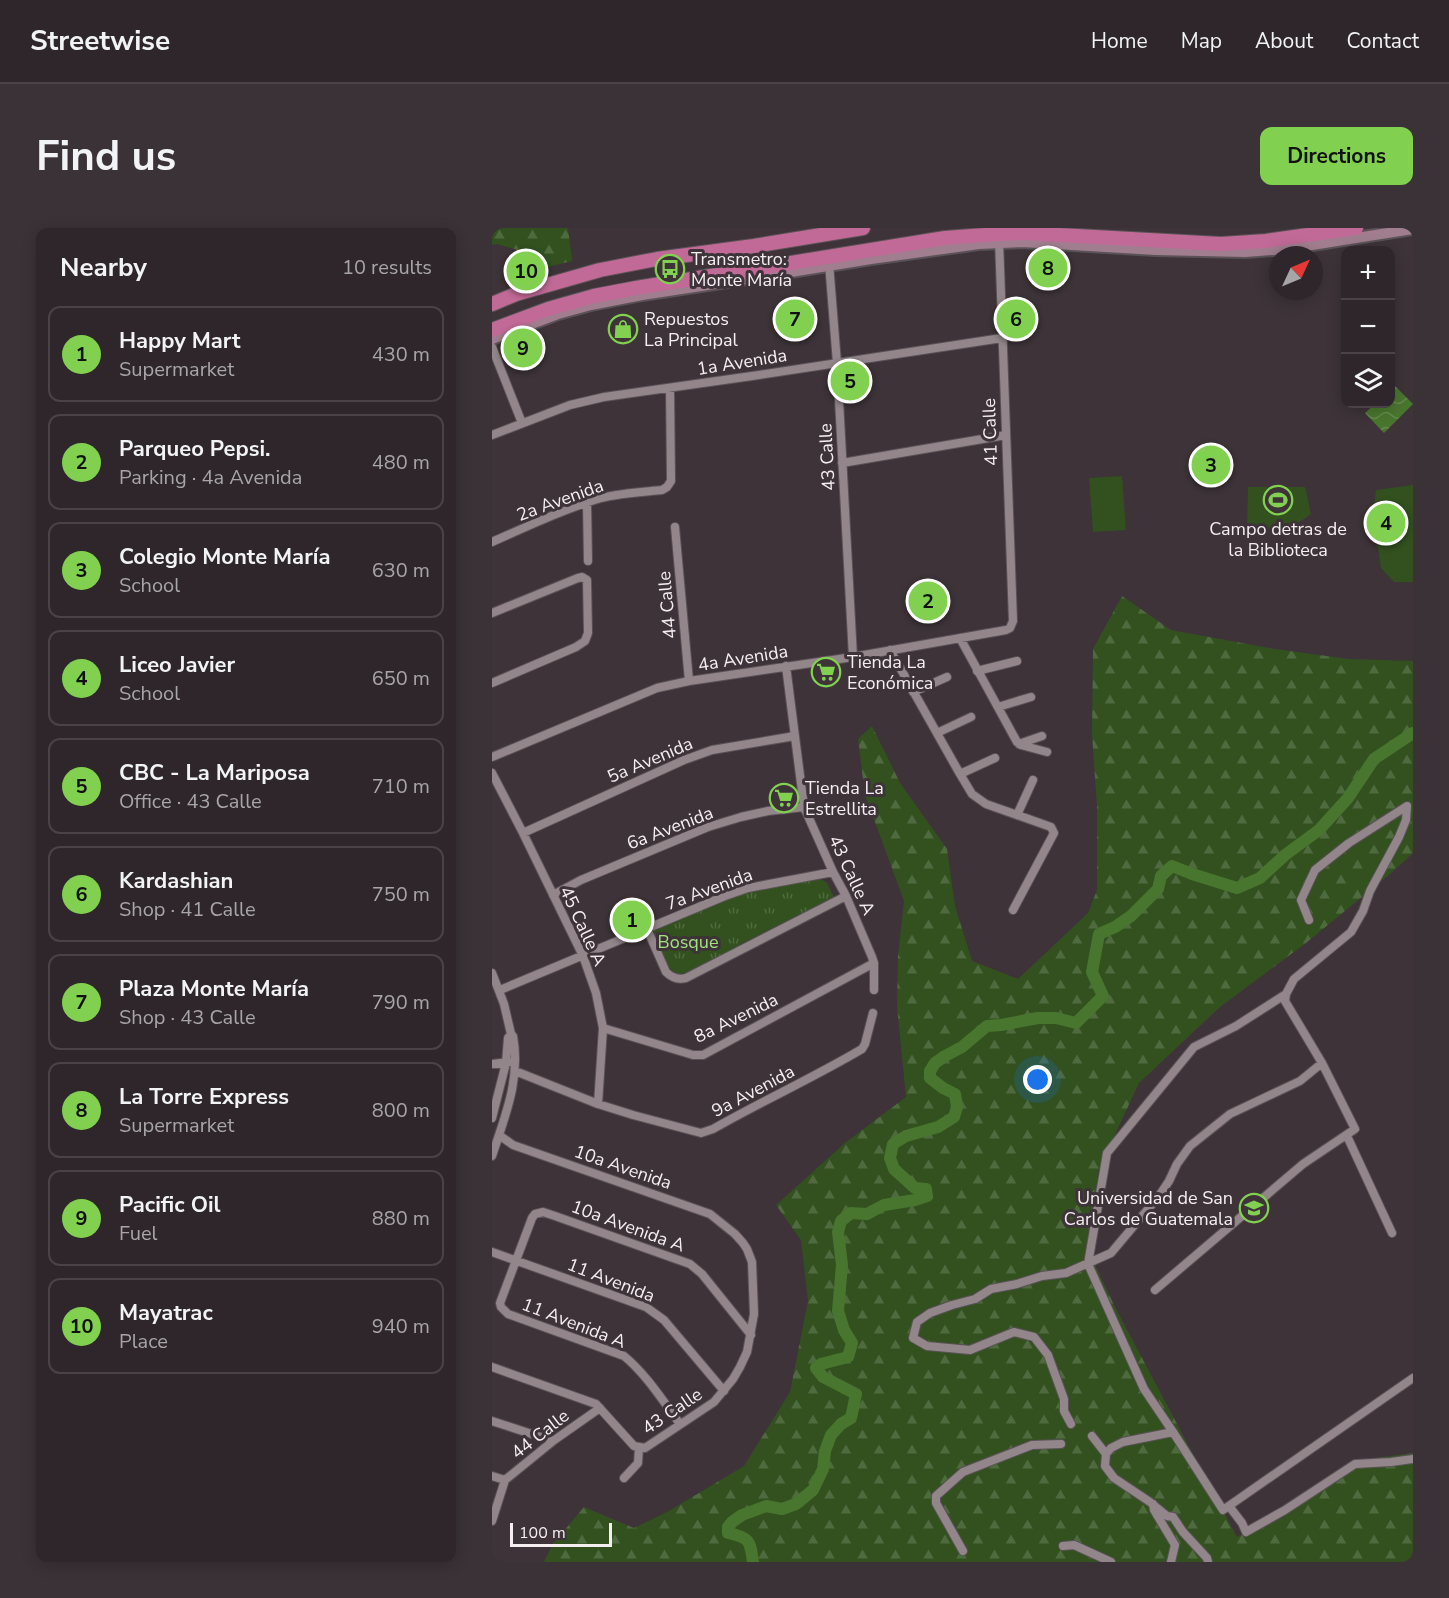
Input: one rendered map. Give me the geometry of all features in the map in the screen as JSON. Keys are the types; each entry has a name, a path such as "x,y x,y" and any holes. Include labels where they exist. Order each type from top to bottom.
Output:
{"highway":[{"path":"492,304 516,294 600,270 657,259 863,228"},
{"path":"492,330 548,309 594,296 829,261 945,238 1063,235 1221,244 1286,239 1356,228"},
{"path":"636,288 680,288"}],"street":[{"path":"998,238 1155,250 1245,252 1287,249 1413,229"},
{"name":"41 Calle","path":"998,238 1013,621 1010,628"},
{"path":"492,339 572,310 680,288 760,277 829,261"},
{"name":"43 Calle","path":"829,261 854,657"},
{"name":"1a Avenida","path":"492,435 587,400 1002,338"},
{"path":"492,347 522,423"},
{"name":"2a Avenida","path":"492,542 567,509 603,498 662,490 667,487 671,481 670,388"},
{"path":"842,463 1006,435"},
{"path":"587,503 588,561"},
{"name":"44 Calle","path":"675,527 689,681"},
{"path":"492,614 578,578 587,580 588,633 585,641 492,683"},
{"name":"4a Avenida","path":"492,757 657,688 689,681 854,657 1010,628"},
{"path":"960,638 1019,744 1047,752"},
{"path":"890,650 972,794 986,804 1051,827 1054,834 1013,910"},
{"path":"977,671 1017,661"},
{"name":"43 Calle A","path":"786,666 804,807 846,896 874,963 874,990"},
{"path":"913,692 947,677"},
{"path":"998,707 1031,698"},
{"path":"937,733 971,717"},
{"name":"5a Avenida","path":"523,832 684,760 712,750 795,736"},
{"path":"1019,744 1042,736"},
{"path":"960,774 995,758"},
{"name":"45 Calle A","path":"492,773 583,956 596,993 603,1028 598,1104"},
{"path":"1017,815 1033,780"},
{"path":"1155,1290 1303,1164 1355,1129 1322,1063 1285,1001 1286,994 1294,979 1351,932 1399,837 1406,820 1407,806 1349,843 1315,870 1301,900 1309,920"},
{"name":"6a Avenida","path":"553,895 581,880 708,827 741,817 804,807"},
{"name":"7a Avenida","path":"500,990 725,896 748,888 833,872"},
{"path":"647,929 661,963 670,976 681,980 846,896"},
{"name":"8a Avenida","path":"603,1028 693,1055 703,1055 874,963"},
{"path":"492,973 500,990 514,1041 511,1101 493,1153"},
{"path":"1286,994 1236,1026 1194,1047 1107,1153 1088,1264 1144,1389 1224,1510 1413,1378"},
{"name":"9a Avenida","path":"514,1071 598,1104 701,1133 822,1073 862,1049 873,1013"},
{"path":"492,1118 506,1064 508,1038 511,1034"},
{"path":"492,1064 506,1064 514,1057"},
{"path":"1071,1424 1064,1411 1064,1399 1048,1355 1034,1337 1014,1332 970,1350 927,1346 913,1338 917,1322 930,1313 975,1299 991,1289 1042,1276 1066,1273 1111,1253 1159,1196 1190,1146 1230,1114 1300,1081 1322,1063"},
{"name":"10a Avenida","path":"499,1135 513,1145 710,1214 735,1234"},
{"path":"1347,1136 1392,1233"},
{"path":"493,1153 513,1145"},
{"name":"10a Avenida A","path":"517,1261 532,1218 535,1214 543,1212 690,1264 702,1274 751,1335"},
{"name":"43 Calle","path":"642,1448 714,1402 740,1367 747,1352 754,1300 752,1262 747,1249 735,1234"},
{"name":"11 Avenida","path":"492,1252 646,1307 664,1320 724,1391"},
{"name":"11 Avenida A","path":"517,1261 500,1303 501,1307 508,1314 624,1356 647,1381 680,1424"},
{"path":"492,1367 592,1402 600,1407 634,1446 642,1448 638,1463 624,1478"},
{"name":"44 Calle","path":"492,1521 505,1480 600,1407"},
{"path":"492,1421 553,1441"},
{"path":"1173,1432 1123,1442 1111,1448 1106,1454 1105,1467 1114,1478 1167,1516 1173,1517 1183,1532 1208,1558 1208,1562"},
{"path":"1092,1436 1106,1454"},
{"path":"963,1551 936,1503 936,1496 963,1472 1032,1445 1061,1444"},
{"path":"1229,1506 1246,1532 1285,1510 1355,1464 1413,1459"},
{"path":"492,1476 505,1480"},
{"path":"1152,1504 1175,1545 1172,1562"},
{"path":"1063,1546 1074,1545 1111,1562"}],"green space":[{"path":"492,228 568,228 572,261 548,267 538,256 497,244 492,245"},
{"path":"1122,476 1126,530 1093,532 1089,478"},
{"path":"1413,485 1413,582 1394,582 1381,568 1373,515 1376,490"},
{"name":"Campo detras de la Biblioteca","path":"1248,487 1305,487 1311,514 1288,526 1247,528"},
{"path":"1122,596 1171,630 1275,649 1349,659 1413,661 1413,853 1306,943 1220,1007 1139,1083 1098,1171 1090,1254 1115,1307 1237,1537 1374,1458 1413,1453 1413,1562 544,1562 552,1545 584,1507 634,1528 669,1511 744,1466 790,1392 808,1301 801,1240 776,1205 845,1143 906,1097 897,1006 898,956 904,901 865,795 858,739 872,726 900,783 947,849 955,906 972,961 1018,979 1088,913 1097,890 1097,806 1092,734 1093,649"},
{"name":"Bosque","path":"819,878 827,883 834,897 689,972 679,974 670,969 666,963 654,932 655,928 727,897"}],"water":[{"path":"1395,386 1413,404 1384,433 1365,413 1371,408 1395,408"}],"waterway":[{"path":"753,1562 748,1541 728,1533 728,1527 742,1515 766,1506 782,1509 796,1504 813,1490 823,1469 825,1451 831,1435 841,1424 851,1418 856,1394 823,1377 816,1368 821,1364 848,1357 852,1343 844,1330 838,1311 842,1265 838,1232 841,1221 851,1213 867,1214 884,1205 927,1196 926,1189 915,1188 894,1169 890,1158 893,1144 906,1136 938,1127 954,1117 957,1107 955,1094 930,1078 930,1071 935,1063 962,1047 987,1026 1038,1018 1056,1018 1076,1023 1103,996 1092,972 1099,934 1131,916 1158,889 1161,876 1172,866 1237,888 1260,878 1285,855 1319,830 1348,798 1374,759 1413,733"}],"place":[{"name":"La Torre Express","path":"1048,268"},
{"name":"Transmetro: Monte María","path":"670,269"},
{"name":"Mayatrac","path":"526,271"},
{"name":"Plaza Monte María","path":"795,319"},
{"name":"Kardashian","path":"1016,319"},
{"name":"Repuestos La Principal","path":"623,329"},
{"name":"Pacific Oil","path":"523,348"},
{"name":"CBC - La Mariposa","path":"850,381"},
{"name":"Colegio Monte María","path":"1211,465"},
{"name":"Campo detras de la Biblioteca","path":"1278,500"},
{"name":"Liceo Javier","path":"1386,523"},
{"name":"Parqueo Pepsi.","path":"928,601"},
{"name":"Tienda La Económica","path":"826,672"},
{"name":"Tienda La Estrellita","path":"784,798"},
{"name":"Happy Mart","path":"632,920"},
{"name":"Universidad de San Carlos de Guatemala","path":"1254,1208"}]}
